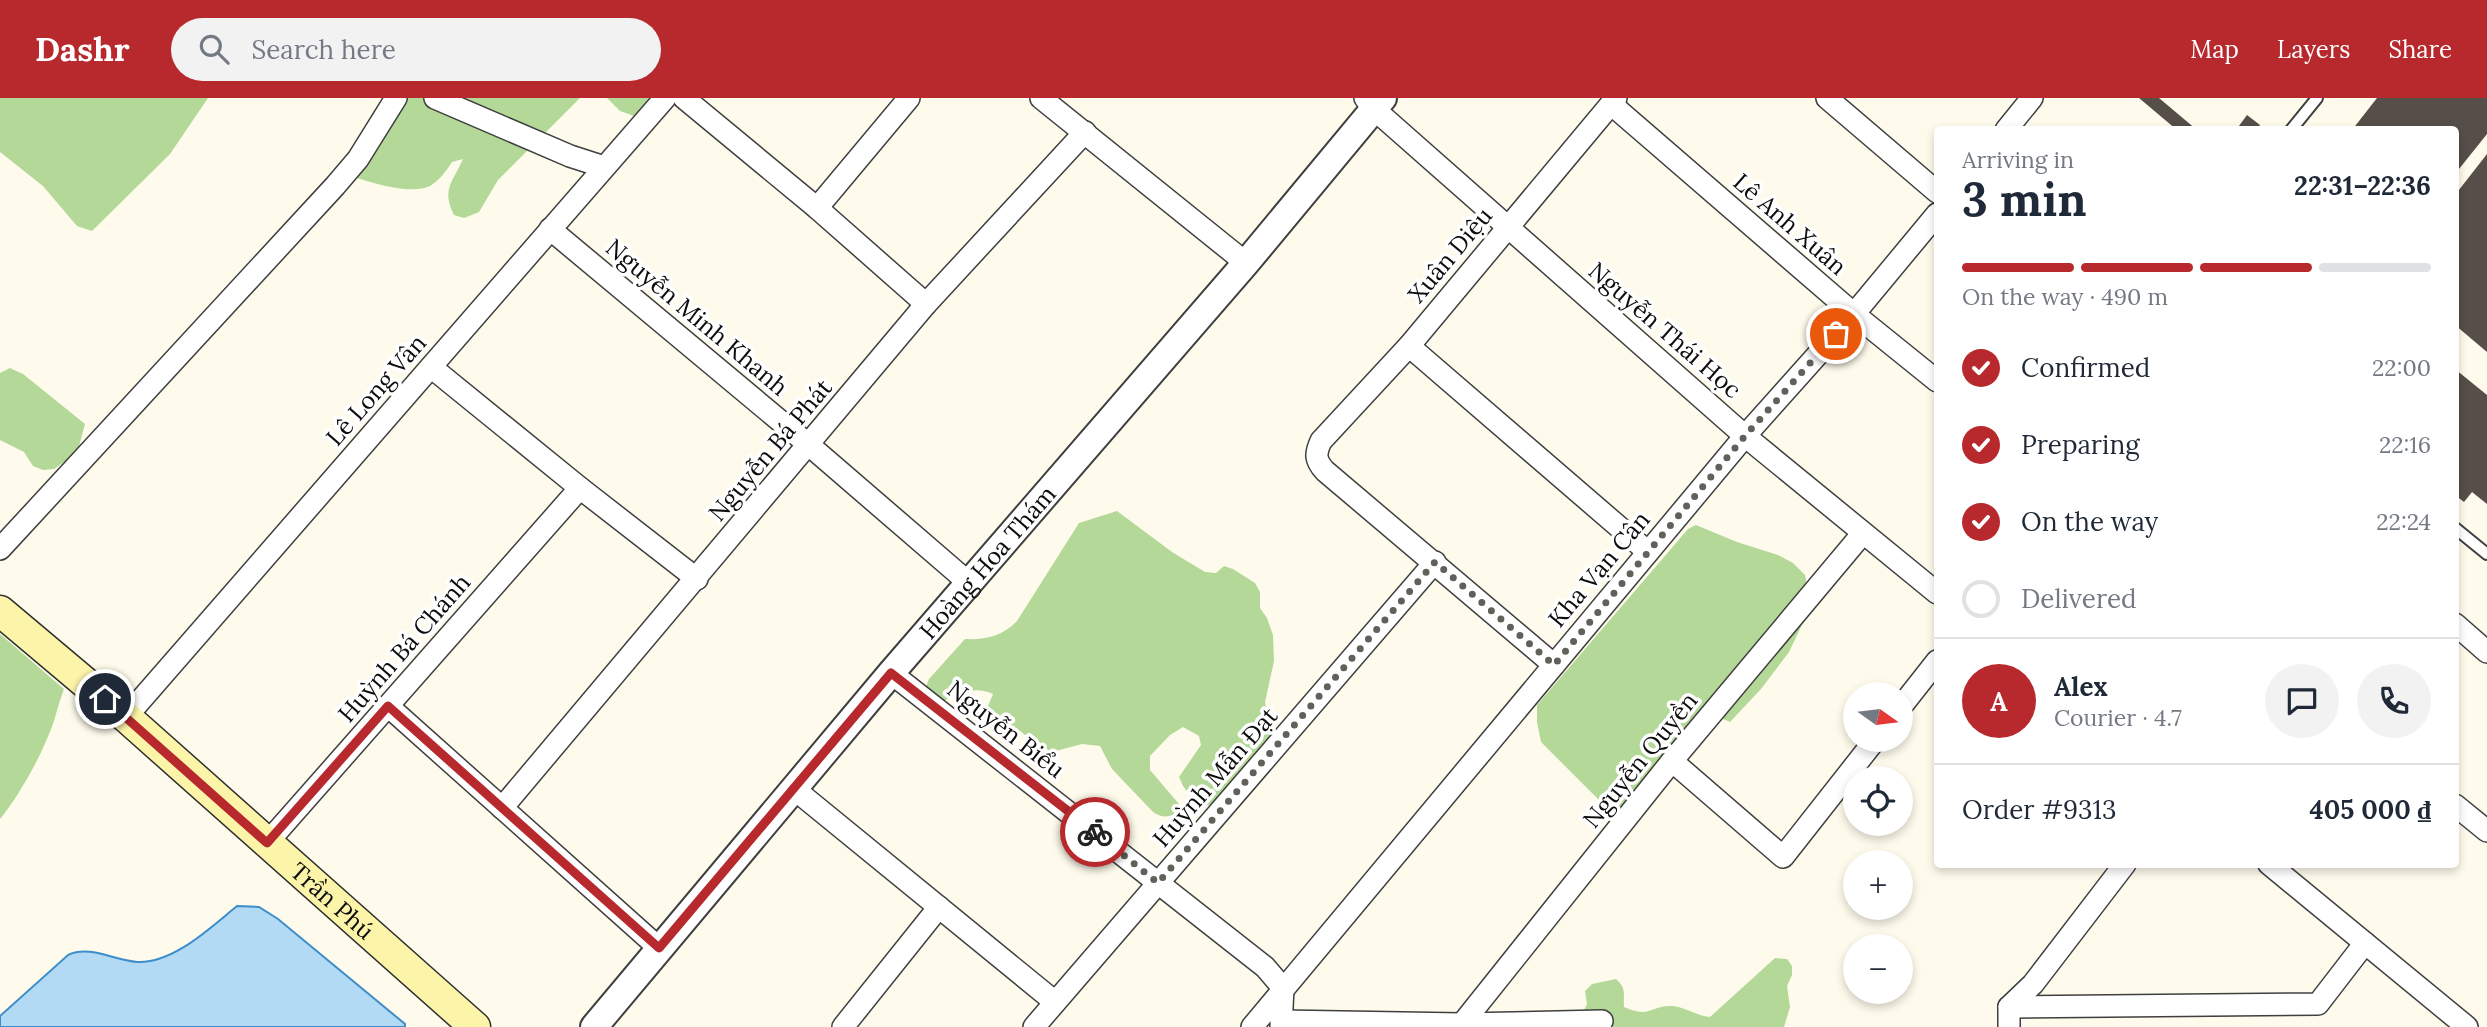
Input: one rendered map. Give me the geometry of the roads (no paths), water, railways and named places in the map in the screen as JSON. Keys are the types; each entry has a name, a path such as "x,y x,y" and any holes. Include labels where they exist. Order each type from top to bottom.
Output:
{"main road":[{"name":"Trần Phú","path":"0,611 126,717 475,1027"}],"street":[{"path":"0,549 335,186 358,159 396,98"},
{"path":"435,98 570,156 604,167"},
{"name":"Lê Long Vân","path":"126,717 665,98"},
{"path":"684,98 817,208 926,304"},
{"path":"817,208 909,98"},
{"path":"1041,98 1246,263"},
{"path":"1827,98 1934,189"},
{"path":"2009,126 2032,98"},
{"name":"Xuân Diệu","path":"1435,562 1325,471 1317,461 1316,451 1321,441 1409,346 1613,101"},
{"name":"Lê Anh Xuân","path":"1613,101 1854,314 1934,379"},
{"name":"Nguyễn Thái Học","path":"1374,102 1507,227 1745,436 1934,591"},
{"name":"Hoàng Hoa Thám","path":"594,1027 891,673 1246,263 1374,102"},
{"name":"Nguyễn Bá Phát","path":"502,807 697,579 926,304 1084,132"},
{"name":"Kha Vạn Cân","path":"1252,1027 1745,436 1854,314 1934,218"},
{"name":"Nguyễn Minh Khanh","path":"550,229 809,445 968,583"},
{"path":"1409,346 1648,552"},
{"path":"432,367 697,579"},
{"name":"Huỳnh Bá Chánh","path":"267,843 580,488"},
{"name":"Nguyễn Quyền","path":"1462,1024 1672,761 1863,533"},
{"path":"1435,562 1554,665"},
{"name":"Huỳnh Mẫn Đạt","path":"1034,1027 1435,562"},
{"path":"2459,628 2487,652"},
{"path":"1913,691 1934,665"},
{"name":"Nguyễn Biểu","path":"891,673 1265,967 1283,988"},
{"path":"388,706 659,948"},
{"path":"1672,761 1783,858 1866,752"},
{"path":"793,788 1055,1002"},
{"path":"2459,807 2487,831"},
{"path":"2009,1017 2121,868"},
{"path":"2274,868 2467,1027"},
{"path":"843,1027 939,907"},
{"path":"2009,1017 2318,1004 2365,943"},
{"path":"1283,988 1281,1024 1602,1021"}],"lane":[{"path":"2294,126 2317,98"},
{"path":"2459,531 2487,554"}],"water":[{"path":"237,906 259,907 278,919 405,1024 405,1027 0,1027 0,1016 68,955 93,952 128,961 151,961 191,943"}]}
